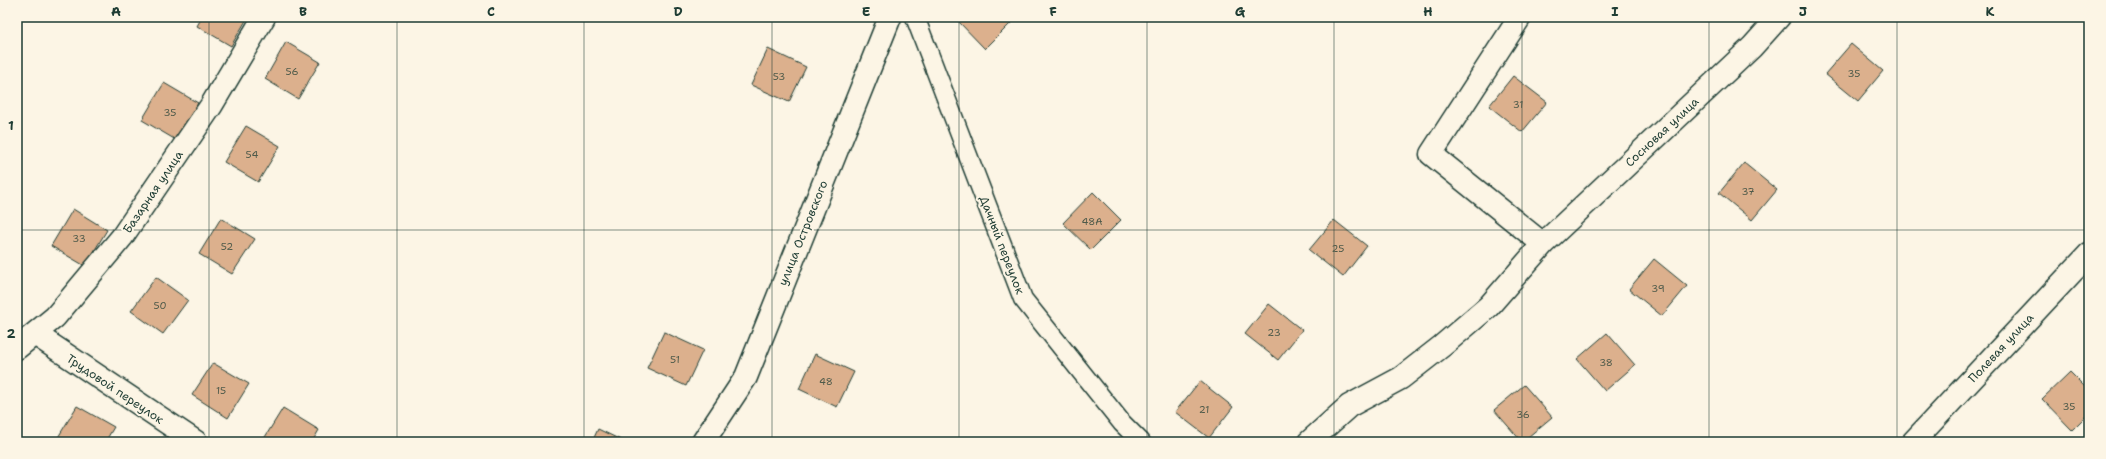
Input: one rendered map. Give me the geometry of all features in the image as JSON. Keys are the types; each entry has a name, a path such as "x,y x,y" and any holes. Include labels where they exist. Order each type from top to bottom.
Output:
{"street":[{"name":"Базарная улица","path":"17,348 55,317 122,237 211,106 264,17"},
{"name":"улица Островского","path":"703,442 746,377 890,17"},
{"path":"1520,17 1432,154 1543,244"},
{"name":"Сосновая улица","path":"1309,442 1350,406 1401,378 1489,306 1543,244 1752,47 1779,17"},
{"name":"Полевая улица","path":"1912,442 2089,254"},
{"name":"Трудовой переулок","path":"35,334 196,442"}],"lane":[{"name":"Дачный переулок","path":"915,17 1023,299 1122,424 1141,442"}],"building":[{"path":"202,17 248,17 231,46 197,26"},
{"path":"962,17 1014,17 1015,19 985,49 958,21"},
{"path":"286,42 320,62 298,99 265,79"},
{"path":"1851,44 1883,71 1858,101 1825,74"},
{"path":"768,49 806,67 789,102 751,85"},
{"path":"1513,76 1547,102 1522,132 1489,106"},
{"path":"164,83 198,103 176,140 142,120"},
{"path":"246,126 280,146 258,182 224,162"},
{"path":"1744,163 1777,190 1752,220 1719,193"},
{"path":"1093,192 1121,220 1091,250 1063,223"},
{"path":"73,209 107,230 85,266 51,246"},
{"path":"221,218 255,239 232,274 199,254"},
{"path":"1334,220 1367,246 1343,277 1309,250"},
{"path":"1654,259 1687,286 1662,316 1629,289"},
{"path":"156,277 188,300 163,334 131,311"},
{"path":"1269,304 1302,330 1278,360 1245,334"},
{"path":"664,332 703,350 686,386 647,368"},
{"path":"1607,333 1635,365 1605,391 1577,359"},
{"path":"815,354 854,372 837,407 799,389"},
{"path":"213,363 249,384 228,418 192,395"},
{"path":"2070,372 2089,391 2089,413 2072,430 2042,399"},
{"path":"1200,381 1233,407 1209,438 1175,412"},
{"path":"1524,385 1552,417 1522,442 1494,410"},
{"path":"77,406 114,427 105,442 62,442 57,439"},
{"path":"283,408 319,430 312,442 262,442"},
{"path":"598,429 625,442 592,442"}]}
